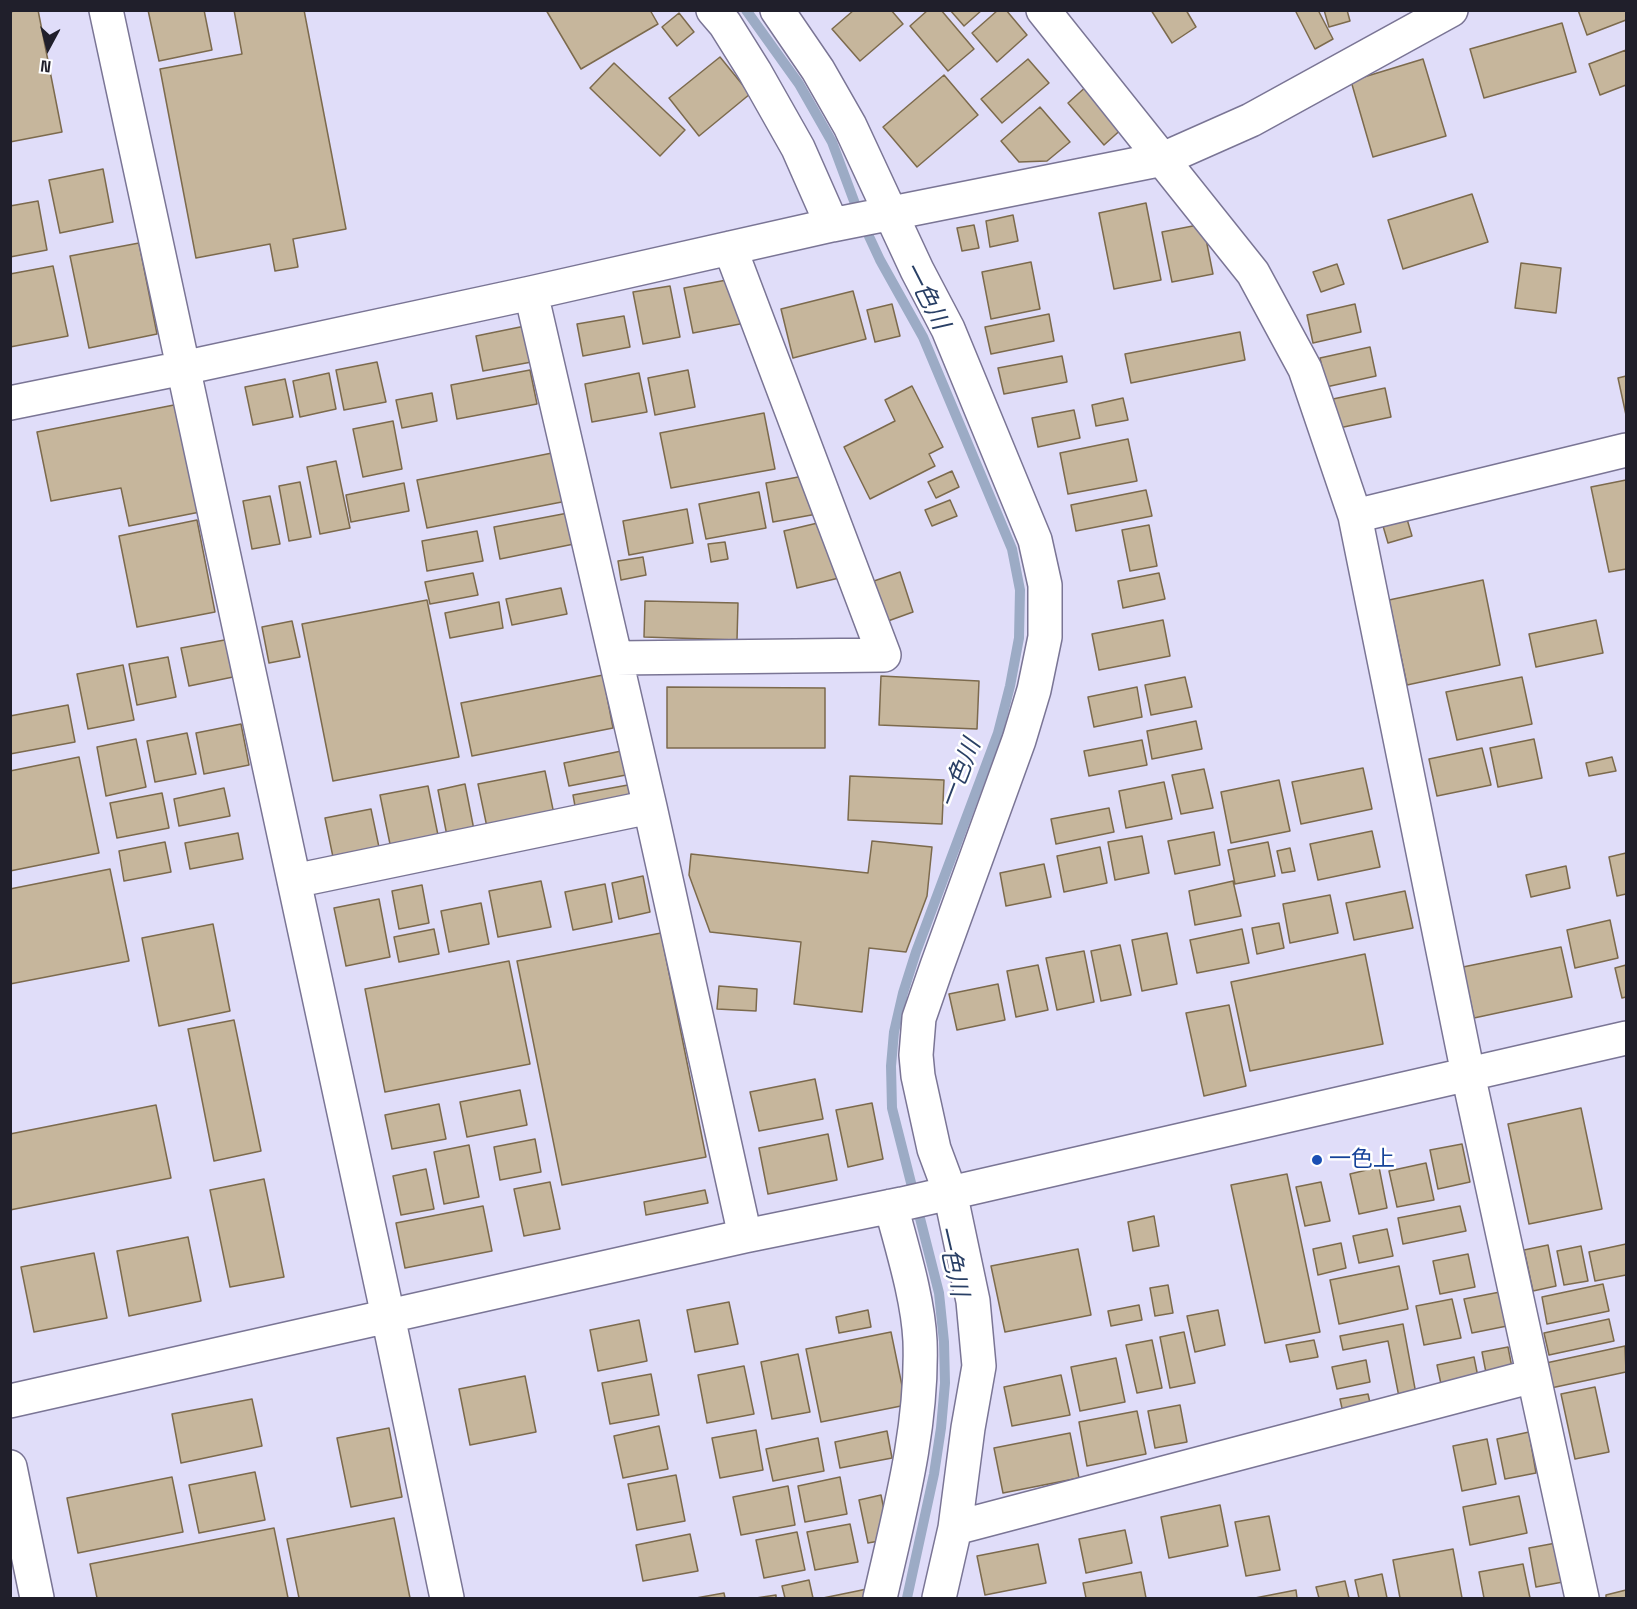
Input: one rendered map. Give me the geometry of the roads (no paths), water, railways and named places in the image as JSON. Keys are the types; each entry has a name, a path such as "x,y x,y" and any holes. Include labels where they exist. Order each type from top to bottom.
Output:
{"street":[{"path":"106,10 447,1599"},
{"path":"713,10 725,24 755,72 839,223"},
{"path":"777,10 818,69 850,126 885,214 948,329 1035,540 1045,585 1045,637 1031,700 1019,740 920,1018 916,1055 918,1076 944,1194 973,1301 979,1366 955,1528 939,1599"},
{"path":"1043,10 1253,273 1305,369 1355,516 1468,1074 1582,1599"},
{"path":"10,403 531,293 839,223 1163,159 1251,120 1451,10"},
{"path":"616,658 884,655 730,248"},
{"path":"531,293 650,807 745,1236"},
{"path":"1355,516 1626,450"},
{"path":"294,881 650,807"},
{"path":"10,1401 745,1236 896,1205 1626,1038"},
{"path":"880,1599 913,1441 920,1378 920,1339 896,1205"},
{"path":"955,1528 1533,1376"},
{"path":"10,1467 38,1599"}],"waterway":[{"name":"一色川","path":"746,10 799,84 832,142 860,217 880,260 923,337 1012,549 1020,590 1019,638 998,733 916,952 894,1032 891,1066 892,1108 939,1293 945,1383 934,1474 907,1598"}],"place":[{"name":"一色上","path":"1317,1160"}]}
